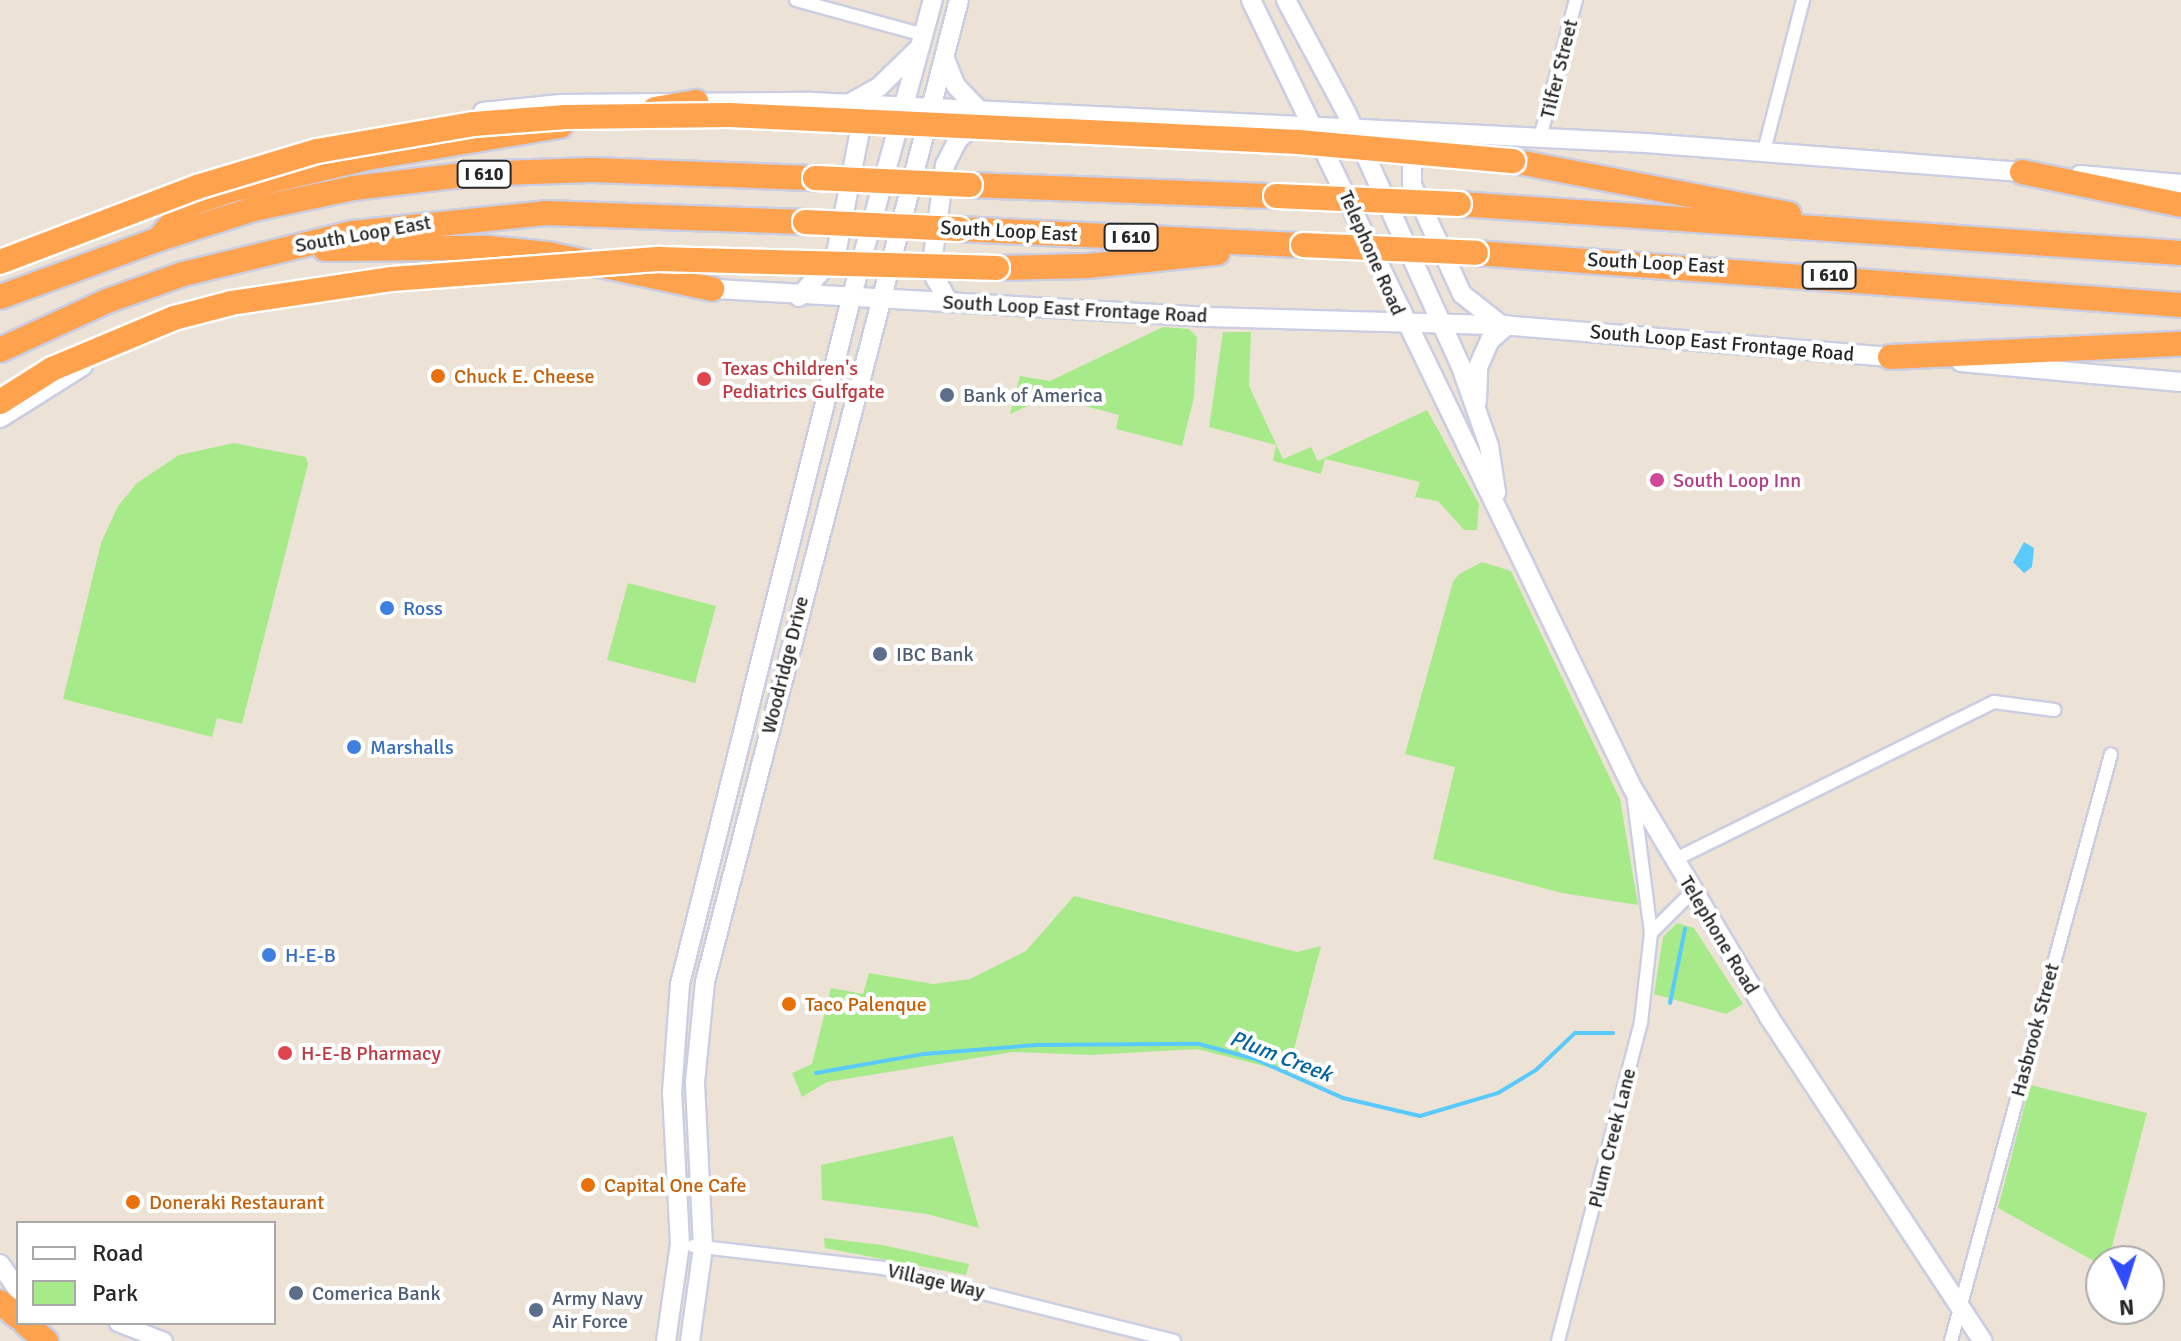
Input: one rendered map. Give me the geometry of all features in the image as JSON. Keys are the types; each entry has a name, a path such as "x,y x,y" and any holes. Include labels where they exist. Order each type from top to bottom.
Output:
{"highway":[{"path":"159,239 187,205 231,190 367,158 696,102"},
{"path":"0,262 197,187 317,151 473,124 566,117 729,115 1299,142 1513,161 1877,232"},
{"name":"I 610","path":"0,297 159,239 302,198 471,174 592,170 1459,204 2181,253"},
{"path":"2022,172 2181,205"},
{"name":"South Loop East","path":"0,350 107,301 275,250 353,233 478,217 600,213 1476,253 1734,268 2181,305"},
{"path":"0,402 52,369 174,318 231,303 392,279 660,259 997,268 1088,266 1303,245"},
{"path":"275,250 488,248 548,254 712,289"},
{"path":"1890,357 2181,344"},
{"path":"27,1325 46,1341"}],"main road":[{"name":"Woodridge Drive","path":"666,1341 680,1244 674,1033 698,910 851,299 933,0"},
{"name":"Woodridge Drive","path":"690,1341 698,1247 696,1068 705,982 959,0"},
{"name":"Telephone Road","path":"1251,0 1316,128 1403,322 1498,504 1632,787 1692,892 1983,1341"},
{"name":"Telephone Road","path":"1286,0 1354,129 1441,322 1489,446 1498,504"},
{"path":"848,104 879,87 922,40"},
{"path":"945,57 956,86 983,112"},
{"path":"0,251 158,190 349,134 561,104 848,104 1540,138 1764,151 2181,184"},
{"path":"799,297 836,254 860,130 848,104"},
{"path":"948,301 935,278 933,256 945,165 958,140 983,112"},
{"path":"1440,135 1416,156 1412,185 1462,294 1504,325 1490,340 1478,367 1477,412"},
{"name":"South Loop East Frontage Road","path":"0,418 38,391 147,336 253,298 344,277 513,268 799,297 948,301 1208,317 1504,325 2181,382"},
{"path":"698,910 723,914"},
{"path":"0,1264 12,1289"}],"street":[{"path":"796,0 922,40"},
{"name":"Tilfer Street","path":"1540,138 1576,0"},
{"path":"1764,151 1803,0"},
{"path":"1674,860 1833,777 1994,702 2054,710"},
{"name":"Hasbrook Street","path":"1951,1341 2111,754"},
{"name":"Plum Creek Lane","path":"1558,1341 1641,1022 1651,933 1632,787"},
{"path":"1651,933 1692,892"},
{"name":"Village Way","path":"698,1247 882,1268 1174,1341"},
{"path":"123,1325 164,1341"}],"green space":[{"path":"1163,327 1189,329 1197,337 1194,397 1182,446 1116,429 1119,415 1032,392 1028,406 1010,414 1020,376 1050,381"},
{"path":"1223,332 1251,332 1249,386 1283,459 1311,447 1318,461 1427,410 1479,504 1477,530 1464,530 1438,501 1415,497 1420,482 1325,459 1321,474 1273,461 1276,445 1209,427"},
{"path":"234,443 306,457 308,464 242,724 217,718 212,737 63,699 101,543 118,506 137,483 179,455"},
{"path":"1482,562 1511,571 1620,799 1638,905 1562,893 1433,859 1455,767 1405,754 1453,582 1459,574"},
{"path":"628,583 716,606 695,683 607,660"},
{"path":"1074,896 1297,952 1321,946 1288,1072 1197,1049 1090,1055 1013,1052 827,1082 802,1097 792,1073 812,1064 831,988 863,994 869,973 933,984 970,979 1026,951"},
{"path":"1677,923 1694,928 1743,1004 1726,1014 1654,994 1663,937"},
{"path":"2030,1085 2147,1113 2112,1245 2085,1245 2085,1256 1998,1208"},
{"path":"953,1136 979,1228 927,1214 822,1200 821,1165"},
{"path":"824,1238 882,1245 969,1264 966,1275 825,1248"}],"water":[{"path":"2024,542 2034,548 2032,567 2024,573 2013,562"}],"waterway":[{"name":"Plum Creek","path":"1670,1003 1685,929"},
{"name":"Plum Creek","path":"816,1073 924,1054 1037,1045 1199,1044 1255,1059 1343,1098 1420,1116 1498,1093 1536,1070 1575,1033 1613,1033"}],"place":[{"name":"Chuck E. Cheese","path":"438,376"},
{"name":"Texas Children's Pediatrics Gulfgate","path":"704,379"},
{"name":"Bank of America","path":"947,395"},
{"name":"South Loop Inn","path":"1657,480"},
{"name":"Ross","path":"387,608"},
{"name":"IBC Bank","path":"880,654"},
{"name":"Marshalls","path":"354,747"},
{"name":"H-E-B","path":"269,955"},
{"name":"Taco Palenque","path":"789,1004"},
{"name":"H-E-B Pharmacy","path":"285,1053"},
{"name":"Capital One Cafe","path":"588,1185"},
{"name":"Doneraki Restaurant","path":"133,1202"},
{"name":"Comerica Bank","path":"296,1293"},
{"name":"Army Navy Air Force","path":"536,1310"}]}
